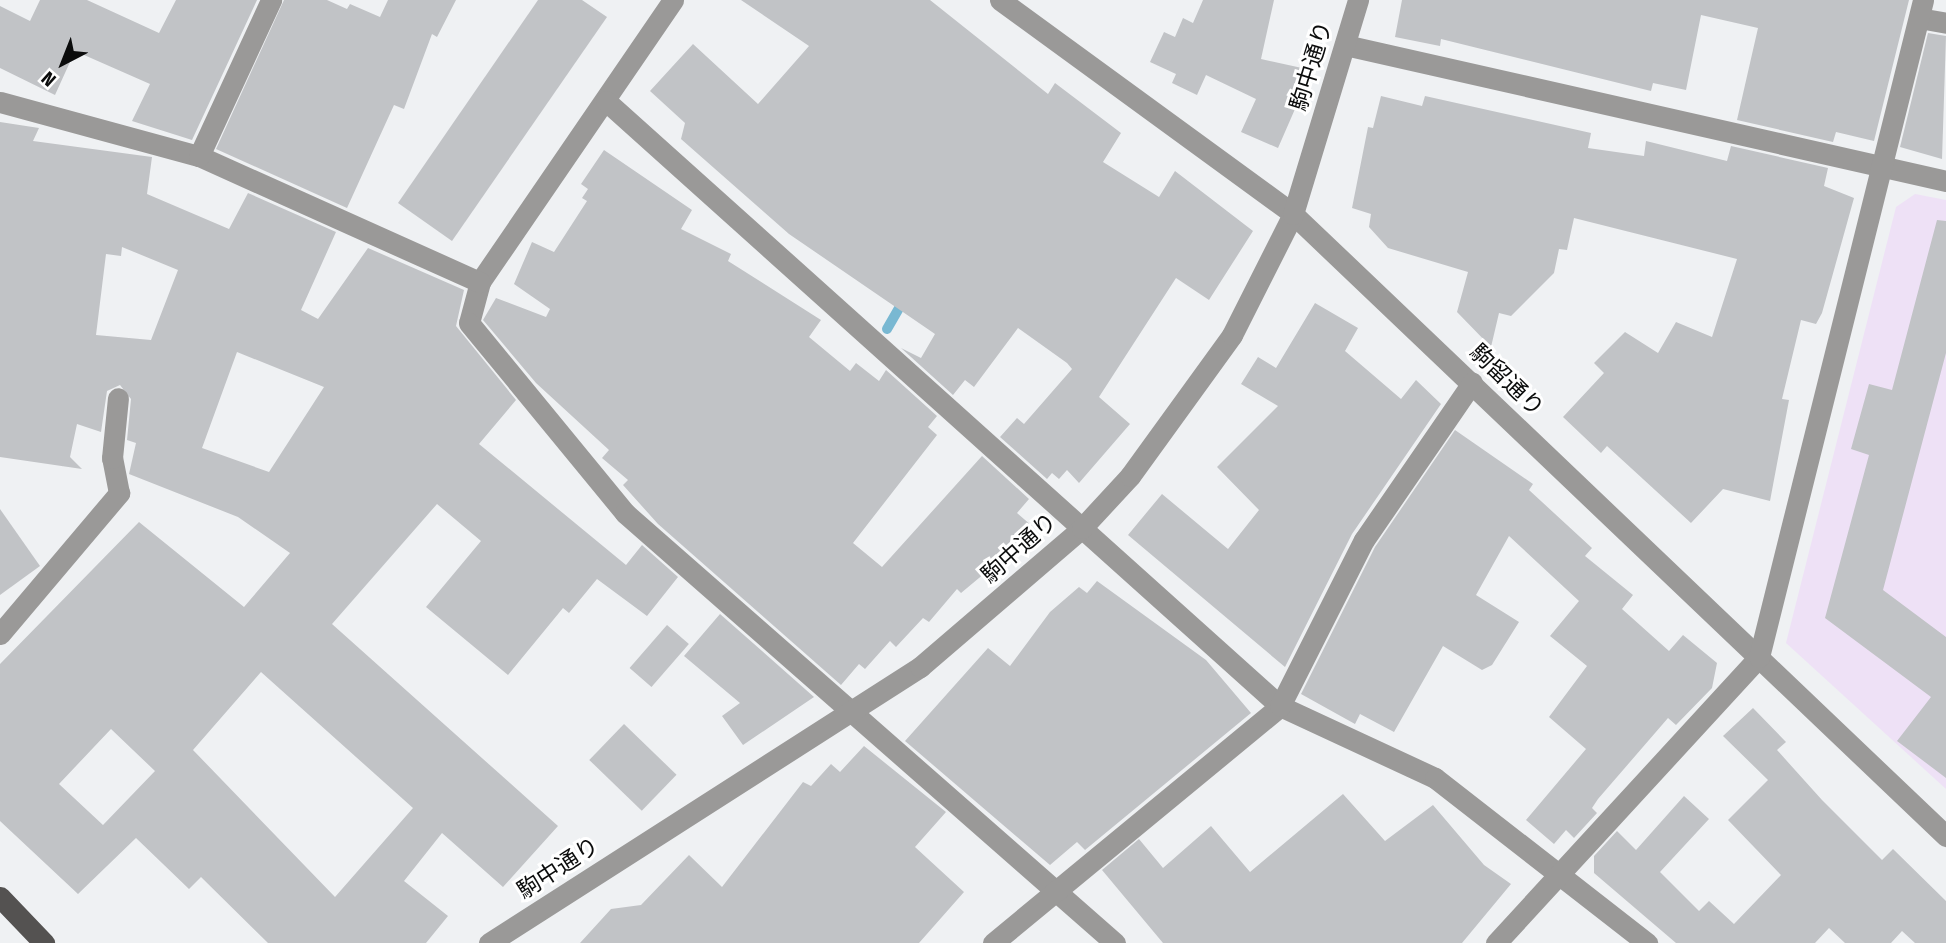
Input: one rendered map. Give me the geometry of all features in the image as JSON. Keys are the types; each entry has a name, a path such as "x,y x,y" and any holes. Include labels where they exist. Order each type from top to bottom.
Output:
{"main road":[{"path":"0,897 44,943"}],"street":[{"path":"199,156 271,0"},
{"path":"673,0 480,282 469,323 625,513 849,713 1056,887 1115,943"},
{"name":"駒留通り","path":"1000,0 1293,214 1946,836"},
{"name":"駒中通り","path":"489,943 937,654 1082,528 1130,476 1214,363 1293,214 1358,0"},
{"path":"1496,943 1759,657 1921,9 1946,23"},
{"path":"1345,45 1946,181"},
{"path":"606,101 1280,706 1435,778 1647,943"},
{"path":"0,102 199,156 480,282"},
{"path":"993,943 1056,887 1280,706 1364,540 1472,383"},
{"path":"0,634 119,493 111,458 118,398"}],"shaded area":[{"path":"1915,194 1946,200 1946,789 1786,643 1896,207"}],"building":[{"path":"40,0 87,0 159,33 176,0 257,0 192,140 132,121 150,84 75,51 55,95 0,68 0,6 30,21"},
{"path":"284,0 327,0 347,9 350,4 380,17 388,0 456,0 437,37 432,34 404,109 394,105 347,208 216,149"},
{"path":"538,0 582,0 607,17 452,241 398,203"},
{"path":"741,0 930,0 1048,94 1055,83 1121,133 1103,162 1159,197 1175,171 1253,231 1209,300 1176,278 1099,397 1130,424 1079,483 1067,470 1059,479 1052,473 1047,479 1000,437 1017,418 1024,424 1072,369 1067,363 1018,328 974,387 965,380 953,395 901,348 921,358 935,334 789,234 681,139 685,123 650,91 693,44 758,104 809,46"},
{"path":"1203,0 1274,0 1261,59 1302,68 1293,89 1302,93 1278,148 1241,132 1256,99 1206,75 1197,95 1172,83 1176,74 1150,62 1164,32 1175,37 1183,18 1193,23"},
{"path":"1402,0 1909,0 1874,141 1836,132 1833,142 1737,120 1758,28 1701,15 1686,90 1653,83 1651,91 1441,39 1440,46 1395,37"},
{"path":"1928,33 1946,36 1942,159 1900,147"},
{"path":"1381,96 1422,106 1425,96 1591,133 1588,148 1644,156 1646,141 1727,161 1731,146 1828,168 1824,186 1854,198 1822,313 1816,324 1801,320 1782,399 1789,400 1770,501 1723,489 1691,523 1607,446 1601,453 1563,417 1604,373 1594,363 1625,332 1658,353 1676,322 1712,337 1737,259 1574,218 1567,250 1559,249 1554,273 1511,316 1499,313 1491,347 1457,312 1468,272 1388,248 1369,227 1371,214 1352,208 1368,127 1373,128"},
{"path":"0,122 39,128 33,141 152,157 147,194 229,229 248,193 336,232 301,310 318,319 368,248 464,290 456,326 516,400 479,444 626,565 642,545 678,577 647,616 597,579 569,613 563,608 508,675 426,607 481,541 437,504 332,624 558,826 503,887 442,833 404,881 448,916 426,943 268,943 201,877 189,889 136,838 78,894 0,821 0,664 139,522 244,607 290,553 238,517 129,474 136,443 127,440 131,399 120,385 107,391 101,432 77,424 70,457 82,469 0,457","holes":["122,247 178,270 151,340 96,335 106,254 121,256","237,352 324,387 269,472 202,448","261,672 413,808 335,897 193,750","111,729 155,771 103,825 59,784"]},
{"path":"604,150 692,210 681,229 731,254 728,261 821,320 809,337 850,371 856,363 879,381 886,370 937,416 928,427 937,435 853,543 882,567 982,456 1029,499 1017,513 1032,526 1009,553 961,593 957,589 929,622 923,618 896,647 890,641 865,669 859,664 841,685 658,524 623,485 628,480 602,458 609,450 536,383 483,320 496,298 546,317 550,309 514,284 532,242 554,252 587,201 582,198 588,189 581,184"},
{"path":"1937,220 1946,221 1946,353 1883,590 1946,637 1946,778 1897,741 1931,697 1825,618 1869,455 1851,449 1869,384 1892,390"},
{"path":"1315,303 1358,328 1345,351 1401,399 1416,380 1441,404 1352,534 1285,667 1128,535 1162,494 1228,549 1259,510 1217,467 1278,406 1241,384 1258,357 1276,368"},
{"path":"1455,430 1533,484 1529,490 1592,548 1585,556 1633,595 1622,609 1669,651 1683,635 1717,663 1712,688 1676,725 1668,718 1598,799 1592,808 1597,813 1574,838 1566,830 1554,844 1526,820 1586,749 1549,717 1587,666 1550,636 1579,601 1509,536 1476,595 1519,622 1492,665 1482,670 1443,646 1394,732 1360,714 1355,724 1301,694 1375,547"},
{"path":"0,509 40,566 0,595"},
{"path":"1097,581 1206,660 1251,713 1085,850 1077,842 1050,865 905,741 988,648 1010,666 1050,612 1079,587 1087,593"},
{"path":"720,614 814,697 743,745 722,716 740,703 684,656"},
{"path":"667,625 689,644 651,687 630,668"},
{"path":"1753,708 1786,742 1777,750 1882,860 1893,849 1946,901 1946,943 1915,943 1902,931 1891,943 1845,943 1829,928 1815,943 1676,943 1594,873 1594,856 1617,831 1636,850 1684,796 1709,819 1660,872 1699,911 1709,901 1734,924 1781,875 1728,820 1768,780 1723,736"},
{"path":"624,724 677,775 642,811 589,760"},
{"path":"864,746 946,812 915,847 964,892 919,943 580,943 611,909 641,905 689,855 722,887 803,782 811,786 831,764 840,772"},
{"path":"1343,794 1385,841 1433,805 1484,865 1511,884 1462,943 1163,943 1102,870 1139,839 1163,868 1211,826 1250,872"}],"waterway":[{"path":"887,329 905,298"}]}
